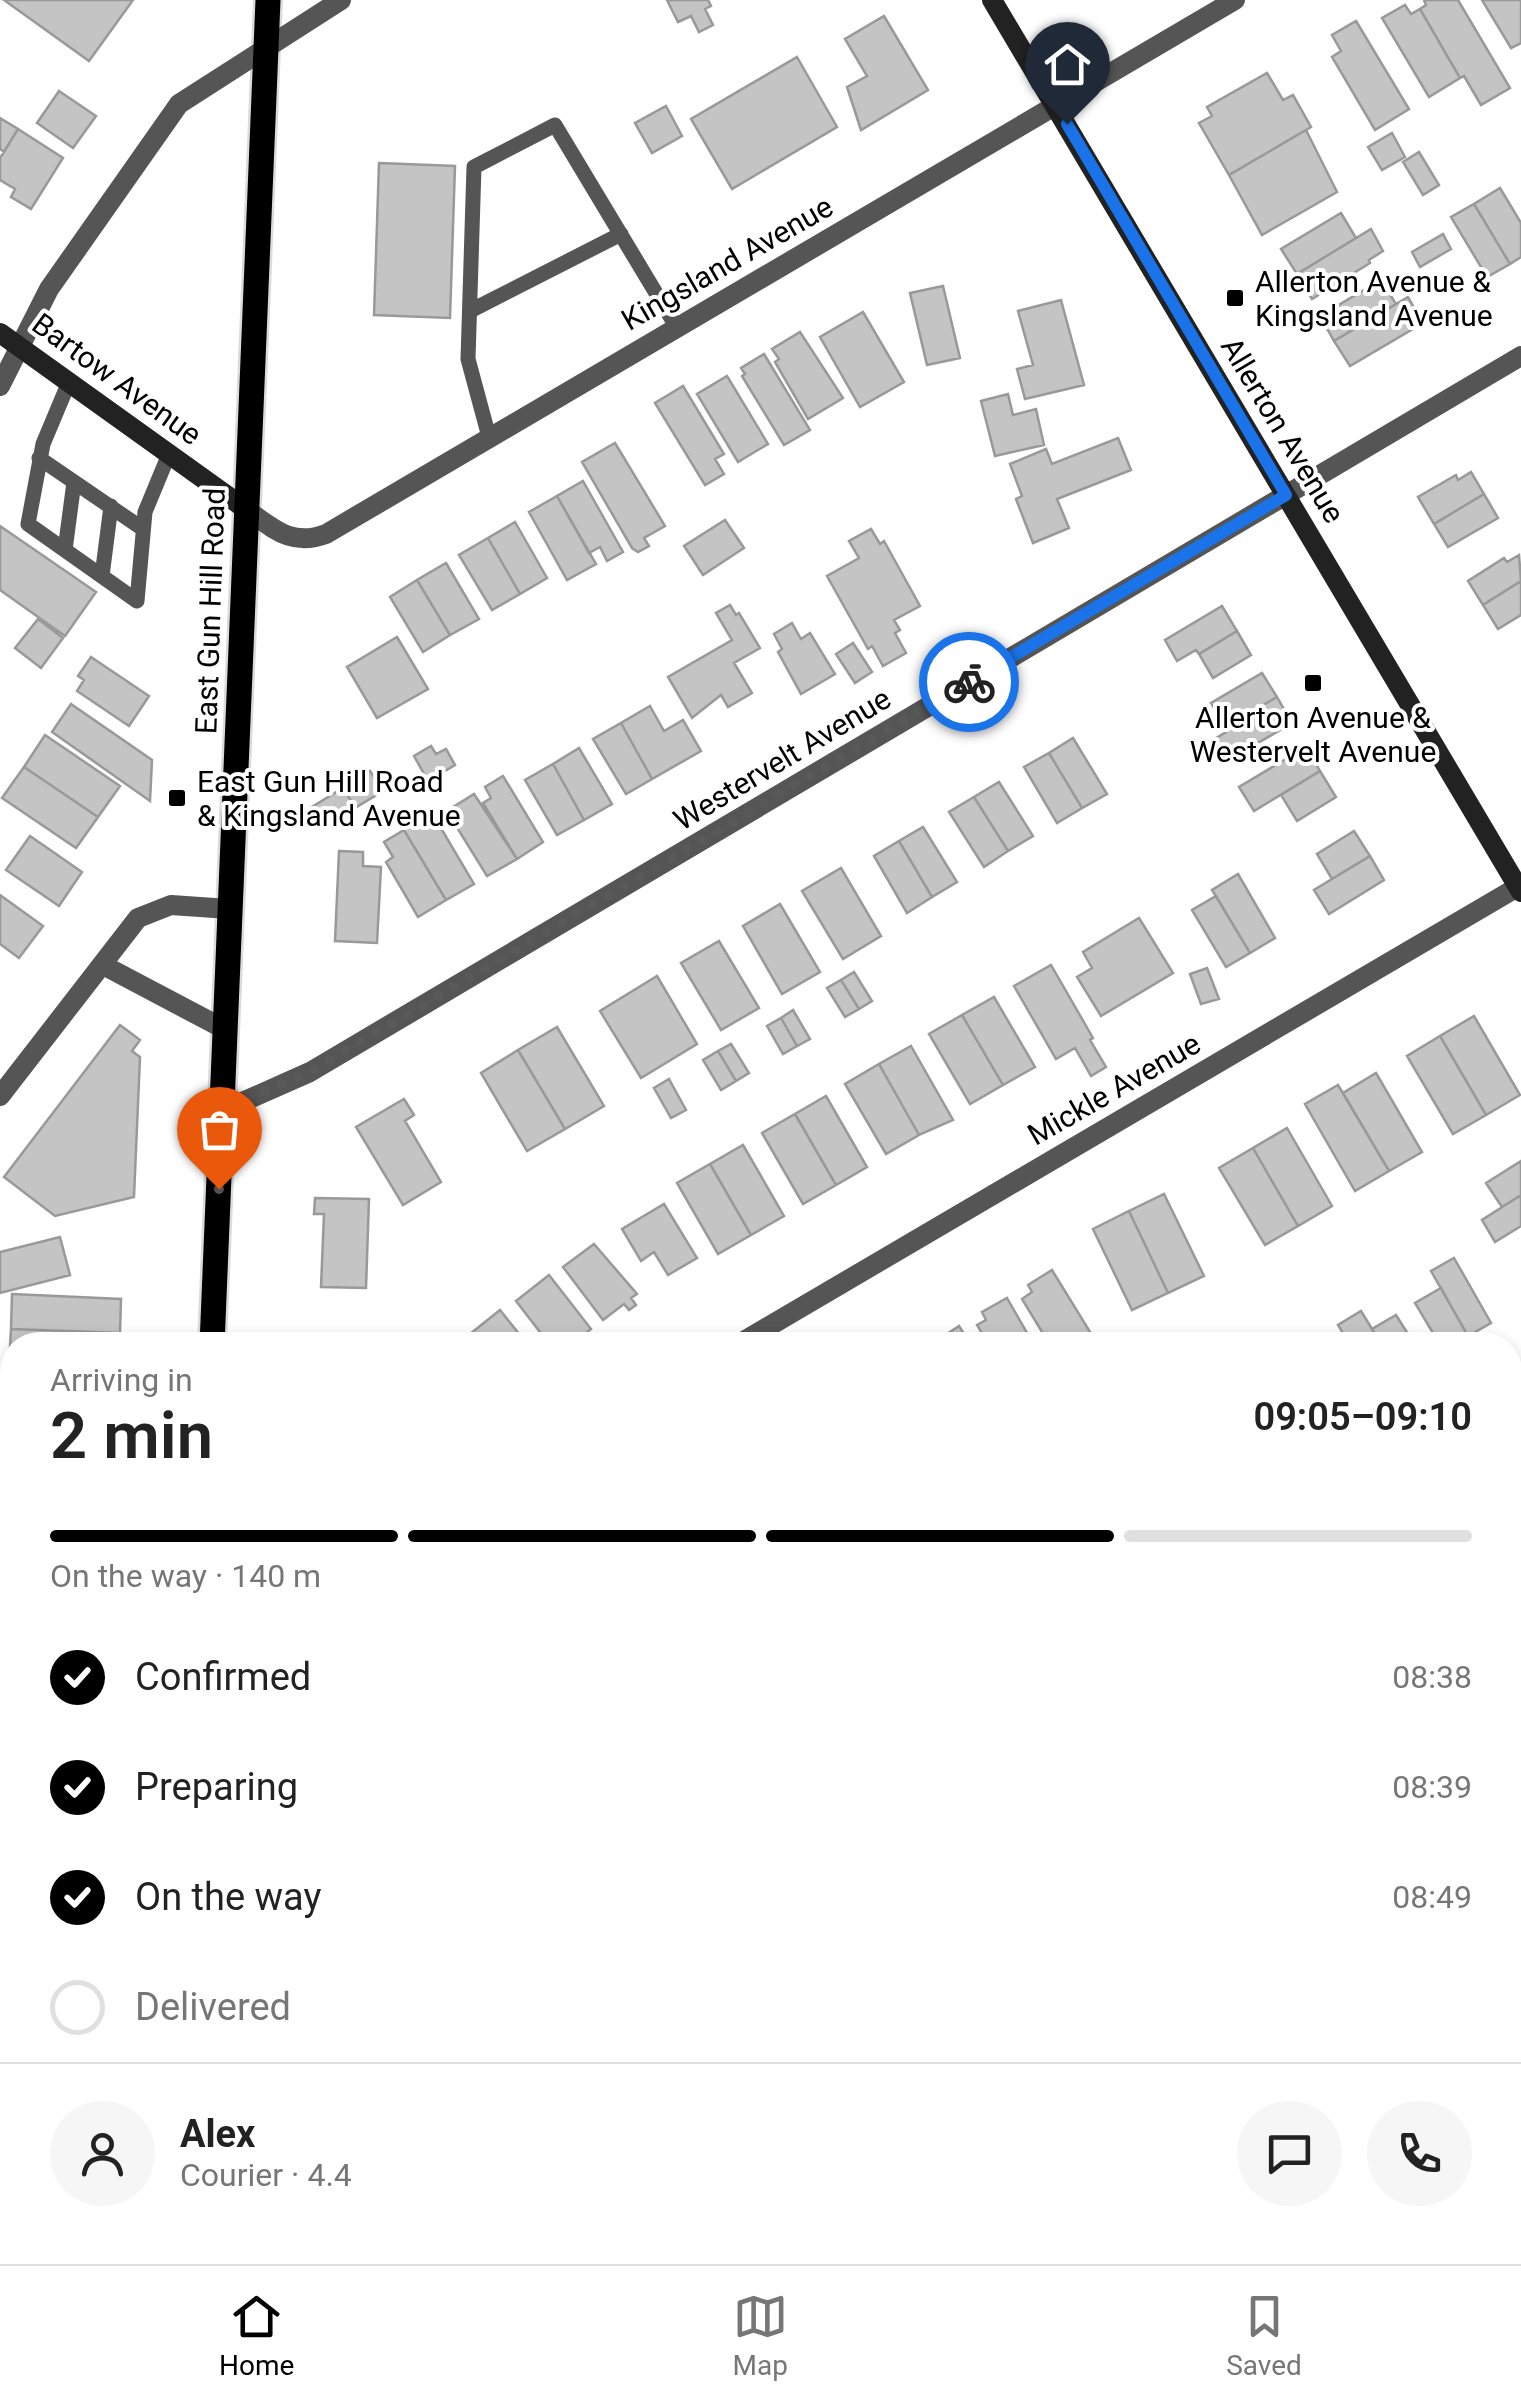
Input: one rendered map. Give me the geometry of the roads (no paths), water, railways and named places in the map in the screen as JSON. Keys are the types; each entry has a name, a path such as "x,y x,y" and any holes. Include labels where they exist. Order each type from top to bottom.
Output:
{"main road":[{"name":"East Gun Hill Road","path":"213,1332 268,0"},
{"name":"Allerton Avenue","path":"992,0 1520,888"},
{"name":"Bartow Avenue","path":"0,333 247,510"}],"street":[{"path":"0,386 49,289 179,104 341,0"},
{"name":"Kingsland Avenue","path":"247,510 286,536 310,540 1235,0"},
{"name":"Westervelt Avenue","path":"222,1110 310,1072 1521,356"},
{"name":"Mickle Avenue","path":"759,1332 1520,888"},
{"path":"0,1096 138,918 171,905 229,910"},
{"path":"104,964 226,1030"}],"lane":[{"path":"489,437 468,359 474,167 555,125 677,328"},
{"path":"470,311 621,234"},
{"path":"69,382 39,458 28,524 137,601 146,512 169,454"},
{"path":"39,458 143,529"},
{"path":"65,550 74,482"},
{"path":"102,576 111,506"}],"place":[{"name":"Allerton Avenue & Kingsland Avenue","path":"1235,298"},
{"name":"Allerton Avenue & Westervelt Avenue","path":"1313,683"},
{"name":"East Gun Hill Road & Kingsland Avenue","path":"177,798"}]}
